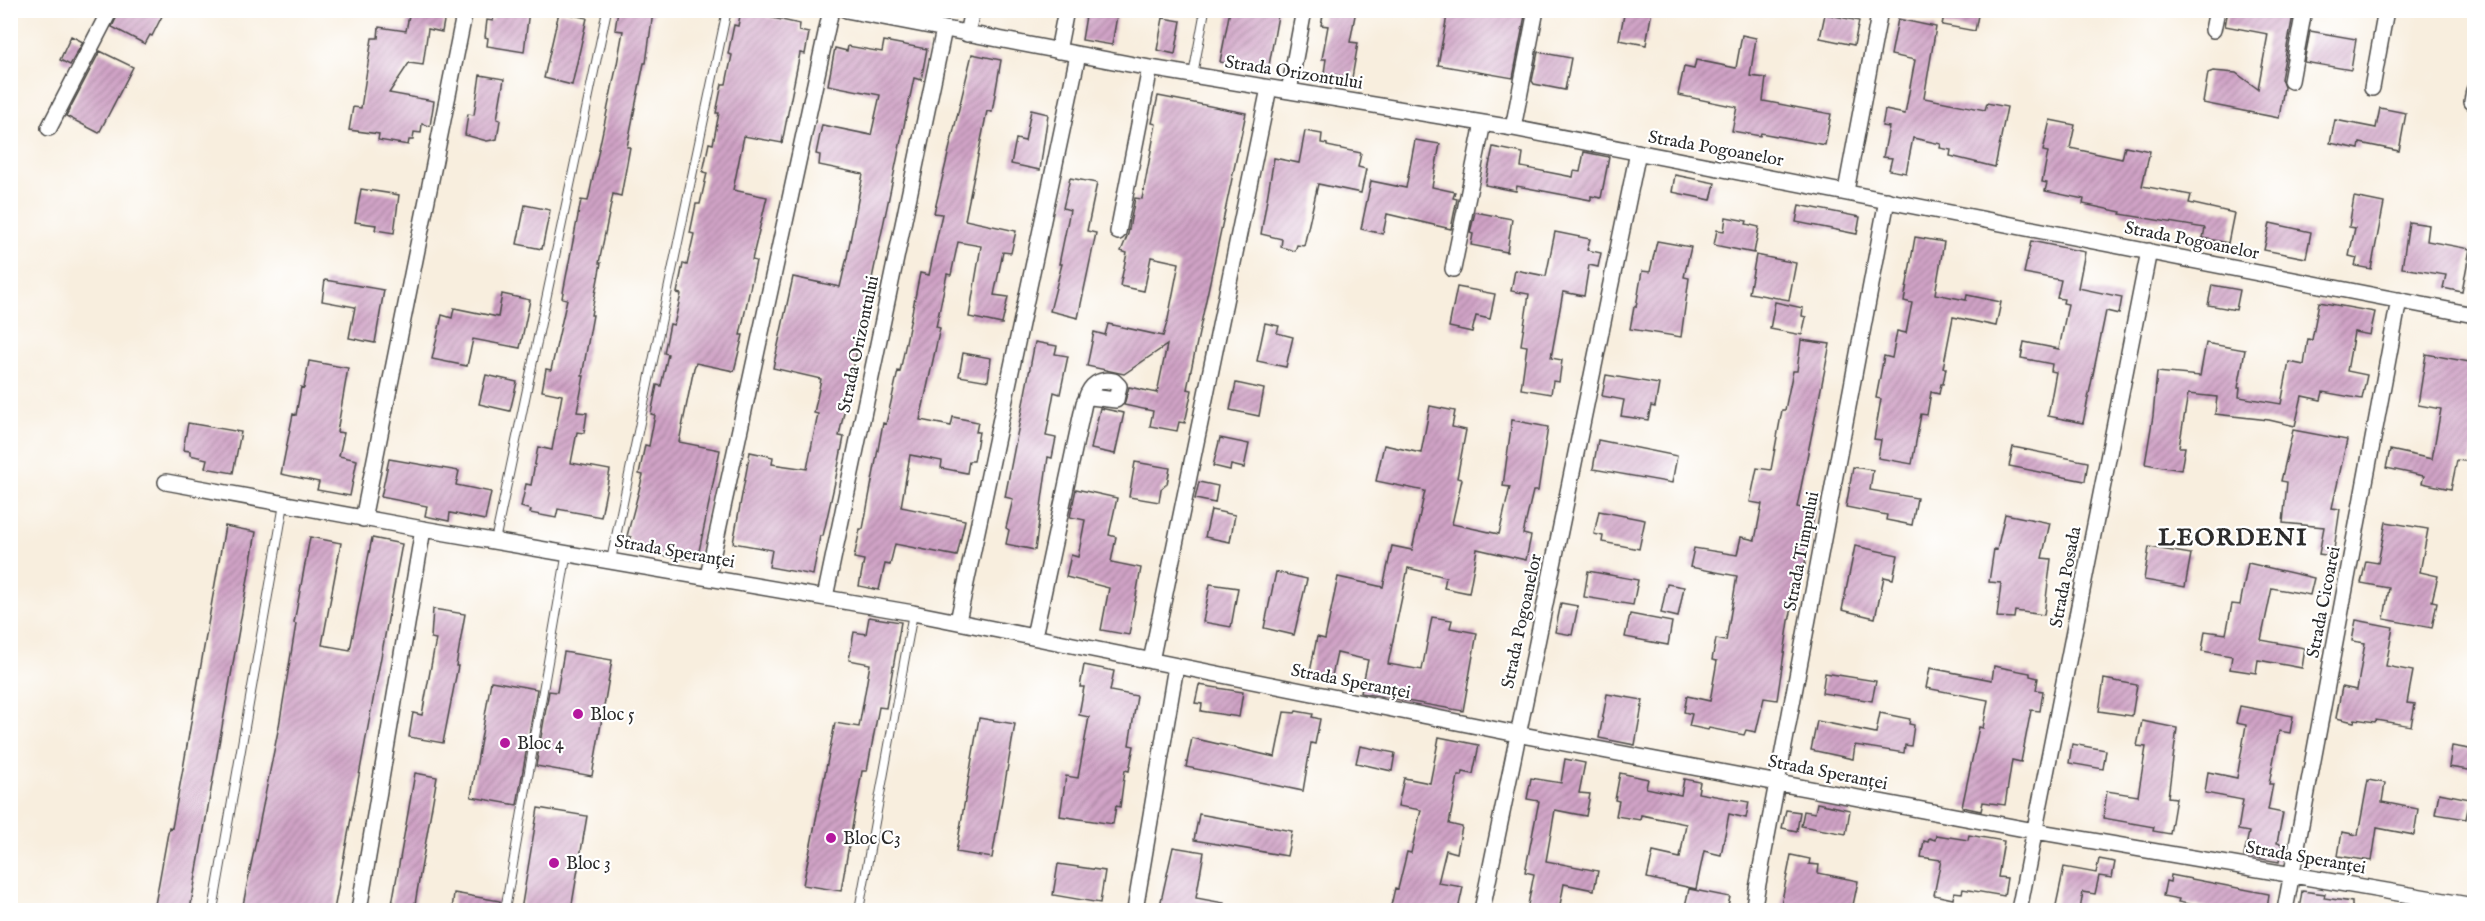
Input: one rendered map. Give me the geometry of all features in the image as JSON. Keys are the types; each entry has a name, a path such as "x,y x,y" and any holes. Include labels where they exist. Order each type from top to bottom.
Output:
{"street":[{"path":"49,128 110,10"},
{"path":"363,519 465,10"},
{"path":"708,576 831,10"},
{"name":"Strada Orizontului","path":"846,10 1150,68 1484,123 1638,152"},
{"path":"967,33 972,10"},
{"path":"1058,51 1066,10"},
{"path":"1289,91 1304,10"},
{"path":"1512,128 1536,10"},
{"path":"1846,191 1880,10"},
{"path":"2213,30 2217,10"},
{"path":"2291,81 2304,10"},
{"path":"2372,88 2386,10"},
{"name":"Strada Orizontului","path":"825,597 944,29"},
{"path":"958,621 1078,55"},
{"path":"1118,232 1150,68"},
{"path":"1151,661 1269,88"},
{"path":"1453,269 1484,123"},
{"name":"Strada Pogoanelor","path":"1482,910 1638,152 2475,315"},
{"name":"Strada Timpului","path":"1753,910 1887,200"},
{"name":"Strada Posada","path":"2019,910 2149,251"},
{"name":"Strada Cicoarei","path":"2285,910 2399,300"},
{"path":"1034,636 1086,399"},
{"name":"Strada Speranței","path":"166,482 363,519 708,576 958,621 1517,734 2035,831 2475,906"},
{"path":"359,910 423,529"},
{"path":"1135,910 1176,666"}],"lane":[{"path":"495,541 607,10"},
{"path":"611,560 727,10"},
{"path":"1193,75 1205,10"},
{"path":"213,910 284,504"},
{"path":"505,910 567,552"},
{"path":"859,910 914,613"}],"building":[{"path":"120,10 165,10 152,36 150,35 145,44 112,27"},
{"path":"410,10 446,10 442,32 428,29 423,65 409,63 389,93 434,101 430,126 422,124 421,133 414,132 413,140 409,140 408,145 378,140 379,134 349,130 353,107 361,108 372,38 378,38 379,27 406,31"},
{"path":"495,10 529,10 524,52 487,46 488,38 485,37 487,20 493,21"},
{"path":"618,10 653,12 646,63 644,63 627,147 630,147 621,196 613,194 599,263 601,263 577,412 587,413 584,433 577,432 571,463 610,470 601,517 558,509 556,518 530,513 531,510 521,507 526,484 531,485 538,447 552,450 562,395 542,391 546,369 551,370 567,299 562,298 581,200 588,201 617,64 623,31 615,30"},
{"path":"1087,10 1118,10 1112,45 1082,40"},
{"path":"1230,10 1279,10 1268,71 1220,62"},
{"path":"1324,10 1356,10 1350,42 1358,43 1352,78 1324,73 1326,59 1322,59 1328,26 1321,25"},
{"path":"1448,10 1526,10 1513,78 1438,65"},
{"path":"1625,10 1652,10 1646,45 1619,40"},
{"path":"1945,10 1979,10 1975,31 1942,25"},
{"path":"2228,10 2294,10 2281,79 2284,87 2279,118 2203,103 2208,73 2213,71 2236,73 2258,89 2268,34 2225,26"},
{"path":"741,11 800,24 799,31 809,33 805,54 800,53 782,143 744,136 733,190 767,197 752,260 756,261 734,371 696,363 694,368 679,442 720,450 697,561 628,550 631,537 627,536 643,475 639,474 645,445 649,446 655,415 651,414 657,385 661,386 668,354 664,353 670,324 674,325 681,294 677,293 683,264 687,265 694,234 690,233 696,204 700,204 707,173 703,172 709,143 713,144 722,84 726,84 732,55 728,54 734,25 738,26"},
{"path":"559,12 587,18 572,85 544,78"},
{"path":"1825,14 1859,21 1854,45 1820,38"},
{"path":"1163,18 1181,21 1175,54 1157,50"},
{"path":"1898,19 1936,27 1924,98 1985,110 1987,103 2007,107 1995,167 1950,156 1951,150 1940,148 1941,144 1913,138 1906,173 1889,170 1892,158 1883,157 1889,127 1882,126 1885,110 1905,114 1915,60 1891,55"},
{"path":"2310,31 2356,39 2351,70 2304,62"},
{"path":"1742,35 1756,38 1750,76 1766,78 1763,101 1831,114 1825,145 1761,133 1760,136 1732,131 1737,107 1678,95 1684,67 1694,69 1696,60 1736,68"},
{"path":"71,36 83,42 70,65 60,60"},
{"path":"884,41 927,49 921,80 914,78 839,436 844,437 835,482 823,536 820,536 813,575 769,567 772,550 733,543 750,452 773,457 772,464 807,469 818,414 814,413 821,379 773,368 793,277 840,287 847,257 863,174 819,165 820,155 816,154 822,125 871,135 880,95 828,85 835,48 847,51 848,46 882,52"},
{"path":"100,51 133,67 99,133 66,116"},
{"path":"1538,52 1571,58 1565,90 1534,84 1532,81"},
{"path":"972,54 1001,60 992,112 987,111 965,220 1016,231 1011,253 1003,252 994,295 1008,297 1002,324 969,317 981,246 958,242 951,275 947,274 936,327 940,328 920,420 951,426 953,417 978,422 976,432 979,432 974,461 969,461 967,473 941,468 942,461 910,455 901,507 965,520 957,556 895,544 890,565 885,564 879,590 859,586 864,560 854,558 860,529 863,529 883,423 886,424 898,371 900,372 920,273 929,275 942,214 934,213"},
{"path":"480,75 504,79 497,119 500,120 497,139 487,141 465,135 468,114 474,115"},
{"path":"1158,96 1246,113 1187,389 1192,390 1185,423 1179,422 1177,431 1150,426 1153,411 1124,405 1129,387 1157,393 1167,345 1124,374 1087,366 1094,332 1105,335 1108,324 1163,336 1168,319 1179,263 1151,257 1144,291 1120,286 1127,253 1121,251 1128,234 1135,198 1142,199 1156,124 1152,123"},
{"path":"2380,108 2406,113 2399,151 2360,143 2359,149 2330,143 2335,120 2376,128"},
{"path":"1031,110 1048,114 1040,170 1011,164 1016,139 1025,141"},
{"path":"2050,120 2075,125 2070,148 2122,159 2125,146 2150,151 2142,186 2191,195 2189,203 2234,213 2228,243 2203,238 2205,228 2120,214 2121,212 2083,204 2084,199 2045,191 2047,183 2042,182 2048,152 2043,151"},
{"path":"1305,131 1322,134 1321,143 1327,146 1361,153 1358,167 1366,169 1361,193 1318,184 1304,246 1297,245 1295,251 1281,247 1282,239 1261,234 1274,158 1299,163"},
{"path":"1415,140 1440,144 1432,187 1455,192 1453,198 1457,199 1451,229 1387,214 1383,234 1361,229 1371,181 1406,188"},
{"path":"1493,147 1523,153 1521,167 1573,177 1574,171 1580,172 1584,152 1609,157 1601,198 1591,196 1591,200 1517,186 1516,191 1485,185"},
{"path":"1675,175 1715,183 1711,200 1672,192"},
{"path":"1070,178 1097,183 1087,231 1096,233 1078,318 1050,311 1062,264 1059,264 1070,210 1063,208"},
{"path":"361,189 399,195 394,233 375,230 376,225 355,222"},
{"path":"2354,197 2384,203 2371,269 2355,266 2357,258 2349,256 2355,228 2349,227"},
{"path":"525,205 550,210 542,249 517,244"},
{"path":"1799,205 1860,217 1857,234 1796,222"},
{"path":"1475,212 1512,219 1507,252 1471,245 1473,234 1470,233"},
{"path":"1726,217 1747,221 1746,224 1759,227 1754,253 1714,245 1717,230 1724,231"},
{"path":"2409,222 2429,225 2427,241 2470,249 2462,292 2443,288 2446,275 2402,268"},
{"path":"2270,223 2311,232 2306,258 2264,250"},
{"path":"1555,232 1590,239 1587,250 1601,253 1598,267 1589,265 1584,296 1563,292 1551,358 1562,360 1559,382 1553,381 1551,394 1521,389 1527,346 1521,345 1529,294 1511,291 1515,270 1546,276"},
{"path":"1915,237 1944,242 1935,294 1966,300 1967,295 2001,302 1996,326 1953,317 1943,368 1946,368 1943,384 1941,384 1939,394 1931,392 1927,415 1921,414 1912,464 1878,458 1881,440 1874,439 1881,399 1876,398 1884,356 1892,358 1897,331 1906,333 1912,303 1904,301"},
{"path":"1657,241 1691,247 1684,277 1689,278 1681,337 1630,329 1642,271 1650,272"},
{"path":"2031,241 2085,252 2078,288 2122,297 2119,314 2106,311 2083,423 2048,416 2056,372 2051,371 2052,364 2021,358 2024,342 2059,349 2068,304 2063,303 2064,299 2057,298 2061,280 2024,273"},
{"path":"1756,255 1796,263 1789,300 1749,293"},
{"path":"325,280 384,290 375,343 349,338 355,307 322,301"},
{"path":"2212,285 2240,290 2236,310 2208,305"},
{"path":"1457,287 1495,294 1490,319 1476,316 1472,332 1449,327"},
{"path":"502,294 530,300 520,348 473,339 467,366 432,359 442,315 452,318 454,308 498,317"},
{"path":"1775,302 1803,308 1802,316 1806,317 1802,335 1770,329"},
{"path":"2319,302 2375,312 2370,335 2354,332 2347,371 2367,375 2362,399 2323,392 2321,400 2302,396 2295,426 2269,420 2215,414 2217,397 2188,394 2179,447 2185,447 2181,470 2145,464 2157,372 2200,376 2206,343 2245,350 2238,388 2240,388 2239,397 2281,404 2289,362 2304,365 2308,339 2312,340"},
{"path":"1265,323 1279,326 1277,333 1293,337 1286,367 1257,361"},
{"path":"1801,340 1830,344 1797,507 1815,511 1803,574 1800,574 1789,621 1777,700 1764,698 1756,732 1746,730 1744,735 1689,726 1692,714 1684,712 1687,696 1710,701 1717,661 1712,660 1716,639 1726,641 1737,576 1690,567 1694,548 1737,555 1741,537 1755,540 1762,504 1750,502 1757,468 1771,470 1782,410 1785,410 1793,371 1797,371"},
{"path":"1035,342 1057,346 1055,354 1068,356 1060,394 1054,392 1046,436 1056,438 1052,458 1048,457 1035,550 1006,544 1009,530 1006,528 1013,499 1005,497"},
{"path":"963,353 991,358 988,381 959,376"},
{"path":"2426,354 2475,363 2475,439 2470,462 2457,460 2451,489 2422,483 2424,476 2386,468 2390,450 2432,459 2441,409 2418,405"},
{"path":"309,361 348,368 337,432 344,433 339,456 357,460 350,496 317,490 319,482 281,474 293,414 296,415"},
{"path":"486,375 517,382 510,411 479,404"},
{"path":"1606,375 1659,384 1655,407 1651,406 1648,420 1621,416 1624,400 1602,396"},
{"path":"1236,383 1264,389 1259,416 1230,410"},
{"path":"1430,406 1455,411 1452,427 1466,430 1457,478 1462,479 1452,524 1499,534 1510,487 1503,486 1512,420 1548,427 1538,491 1533,491 1523,534 1531,536 1526,560 1477,549 1469,593 1444,588 1446,577 1408,568 1388,664 1422,670 1432,617 1452,620 1450,628 1477,633 1463,711 1361,693 1368,660 1337,653 1332,676 1310,672 1317,637 1325,639 1338,577 1383,587 1392,546 1412,550 1425,491 1376,481 1384,445 1421,453"},
{"path":"1100,408 1124,413 1115,454 1091,449"},
{"path":"188,423 241,432 233,473 205,468 207,459 190,455 190,451 183,450"},
{"path":"2293,430 2347,440 2332,508 2340,509 2333,556 2319,554 2324,527 2283,523 2287,482 2281,481"},
{"path":"1220,438 1249,444 1244,468 1231,465 1230,470 1213,466"},
{"path":"1598,440 1677,456 1672,483 1593,469"},
{"path":"2013,447 2088,462 2085,481 2009,466"},
{"path":"389,459 459,471 456,485 491,492 485,520 450,513 449,521 425,516 427,506 381,497"},
{"path":"1135,462 1170,468 1167,484 1161,489 1159,502 1129,497"},
{"path":"1853,467 1873,470 1870,490 1917,498 1912,525 1886,520 1887,515 1846,507"},
{"path":"1199,482 1218,486 1215,503 1195,499"},
{"path":"1076,489 1117,498 1109,535 1116,537 1111,562 1141,568 1129,635 1101,630 1109,588 1066,577 1071,555 1078,557 1085,520 1070,517"},
{"path":"1211,510 1235,515 1230,542 1205,537"},
{"path":"1599,511 1645,520 1639,549 1602,542 1603,536 1594,534"},
{"path":"2005,514 2050,523 2042,558 2051,559 2044,615 2015,611 2014,618 1997,617 2001,583 1989,582 1994,549 1997,550"},
{"path":"2386,522 2428,529 2420,572 2438,576 2432,601 2437,602 2432,628 2384,619 2389,588 2361,583 2366,561 2378,563"},
{"path":"225,526 256,532 190,910 154,910 169,827 172,828"},
{"path":"310,537 341,543 322,645 350,650 372,538 402,544 334,910 304,910 278,906 277,910 242,910 279,726 296,624 294,623"},
{"path":"1855,546 1898,555 1893,579 1884,577 1875,618 1842,610"},
{"path":"2149,547 2191,554 2185,587 2144,580"},
{"path":"2248,563 2314,578 2310,595 2272,588 2261,640 2305,648 2302,668 2258,660 2256,673 2230,669 2232,656 2202,651 2205,631 2226,634 2232,604 2240,605"},
{"path":"1588,571 1638,580 1633,605 1584,597"},
{"path":"1276,572 1307,579 1294,635 1264,628"},
{"path":"1210,584 1238,588 1231,627 1203,622"},
{"path":"1667,584 1684,587 1678,617 1661,613"},
{"path":"1561,603 1578,606 1572,635 1555,632"},
{"path":"433,609 465,614 456,666 458,666 443,743 409,737 413,713 422,715 436,639 431,638"},
{"path":"1630,614 1672,622 1668,645 1625,637"},
{"path":"869,617 901,622 886,708 879,707 867,771 862,771 841,891 803,885 835,723 859,727 870,664 849,660 854,632 866,634"},
{"path":"2356,620 2393,627 2386,666 2413,671 2407,703 2415,704 2411,726 2376,720 2375,722 2355,719 2354,722 2336,718 2342,687 2357,690 2365,643 2352,641"},
{"name":"Bloc 5","path":"564,652 612,660 592,776 536,766 549,691 557,692"},
{"path":"1084,665 1114,671 1110,691 1137,696 1129,745 1134,746 1129,771 1125,770 1120,807 1116,806 1113,824 1060,816 1066,776 1078,778 1089,717 1079,715 1084,687 1080,687"},
{"path":"1994,666 2030,673 2030,676 2038,678 2036,690 2043,691 2040,711 2031,710 2021,762 2012,760 2005,805 1983,802 1981,811 1962,807 1979,727 1983,728 1988,700 1926,688 1930,668 1992,680"},
{"path":"1825,673 1876,681 1872,701 1822,693"},
{"path":"2104,679 2137,685 2132,716 2099,711"},
{"name":"Bloc 4","path":"491,681 537,689 517,805 471,797"},
{"path":"1199,685 1243,692 1239,717 1201,711 1202,704 1195,703"},
{"path":"1607,694 1643,700 1635,745 1599,738"},
{"path":"2240,706 2293,716 2290,733 2279,731 2269,784 2273,784 2268,810 2283,813 2277,843 2282,844 2279,862 2244,856 2249,832 2238,830 2243,800 2205,793 2208,772 2237,778 2246,725 2236,723"},
{"path":"1296,711 1313,714 1312,717 1320,719 1315,744 1311,743 1303,791 1186,767 1192,738 1275,757 1284,712 1295,713"},
{"path":"1880,713 1910,719 1909,724 1914,725 1911,746 1905,745 1904,753 1855,745 1853,759 1811,750 1817,721 1876,733"},
{"path":"979,718 1015,724 992,858 956,852"},
{"path":"2142,721 2177,728 2168,797 2176,798 2170,834 2153,831 2154,827 2103,818 2107,791 2138,796 2146,747 2137,746"},
{"path":"1439,737 1479,745 1473,774 1463,772 1462,776 1458,776 1449,824 1462,827 1457,853 1446,850 1438,883 1463,887 1458,910 1430,907 1429,910 1390,910 1407,852 1411,853 1421,810 1398,806 1404,778 1430,783"},
{"path":"2072,744 2106,750 2103,769 2069,763"},
{"path":"1360,746 1395,753 1392,771 1356,763"},
{"path":"2452,746 2475,750 2475,771 2449,767"},
{"path":"1565,759 1585,763 1579,793 1590,794 1586,816 1555,810 1546,861 1598,871 1594,890 1564,884 1559,910 1527,910 1534,874 1525,872 1539,801 1527,799 1531,778 1561,783"},
{"path":"415,773 437,777 414,910 391,910"},
{"path":"1620,773 1648,779 1646,788 1681,795 1684,779 1700,782 1698,793 1749,802 1746,818 1729,814 1721,855 1704,851 1696,889 1647,878 1653,852 1680,858 1686,824 1641,815 1640,820 1616,816 1619,801 1615,800"},
{"path":"2368,780 2385,783 2382,802 2418,809 2414,835 2377,828 2372,861 2338,856 2342,832 2358,835"},
{"path":"2439,793 2470,799 2466,819 2435,814"},
{"path":"1817,803 1850,810 1846,834 1801,826 1804,811 1815,813"},
{"name":"Bloc 3","path":"538,808 587,816 571,910 521,910"},
{"path":"1786,810 1800,812 1797,831 1782,828"},
{"path":"1199,814 1292,831 1287,856 1194,840"},
{"path":"1936,835 1968,840 1969,835 2004,841 1998,877 2007,878 2004,896 1963,889 1962,893 1954,892 1953,899 1934,895 1941,860 1921,857 1924,841 1928,842 1929,838 1935,840"},
{"path":"1173,847 1204,852 1196,898 1224,903 1223,910 1159,910"},
{"path":"1791,855 1810,859 1809,864 1819,865 1818,873 1858,881 1852,910 1780,910"},
{"path":"2099,859 2115,862 2112,878 2099,876 2095,894 2083,892 2080,910 2055,910 2064,867 2096,873"},
{"path":"1058,864 1105,871 1100,903 1053,895"},
{"path":"2171,875 2269,894 2267,910 2214,910 2178,902 2179,899 2163,896 2166,881 2170,882"},
{"path":"1689,889 1730,897 1727,910 1684,910"},
{"path":"2302,891 2325,894 2324,898 2352,902 2352,910 2299,910"},
{"path":"454,893 500,901 499,910 452,910"}],"place":[{"name":"Bloc 5","path":"578,714"},
{"name":"Bloc 4","path":"505,743"},
{"name":"Bloc C3","path":"831,838"},
{"name":"Bloc 3","path":"554,863"}],"district":[{"name":"LEORDENI","path":"2233,537"}]}
